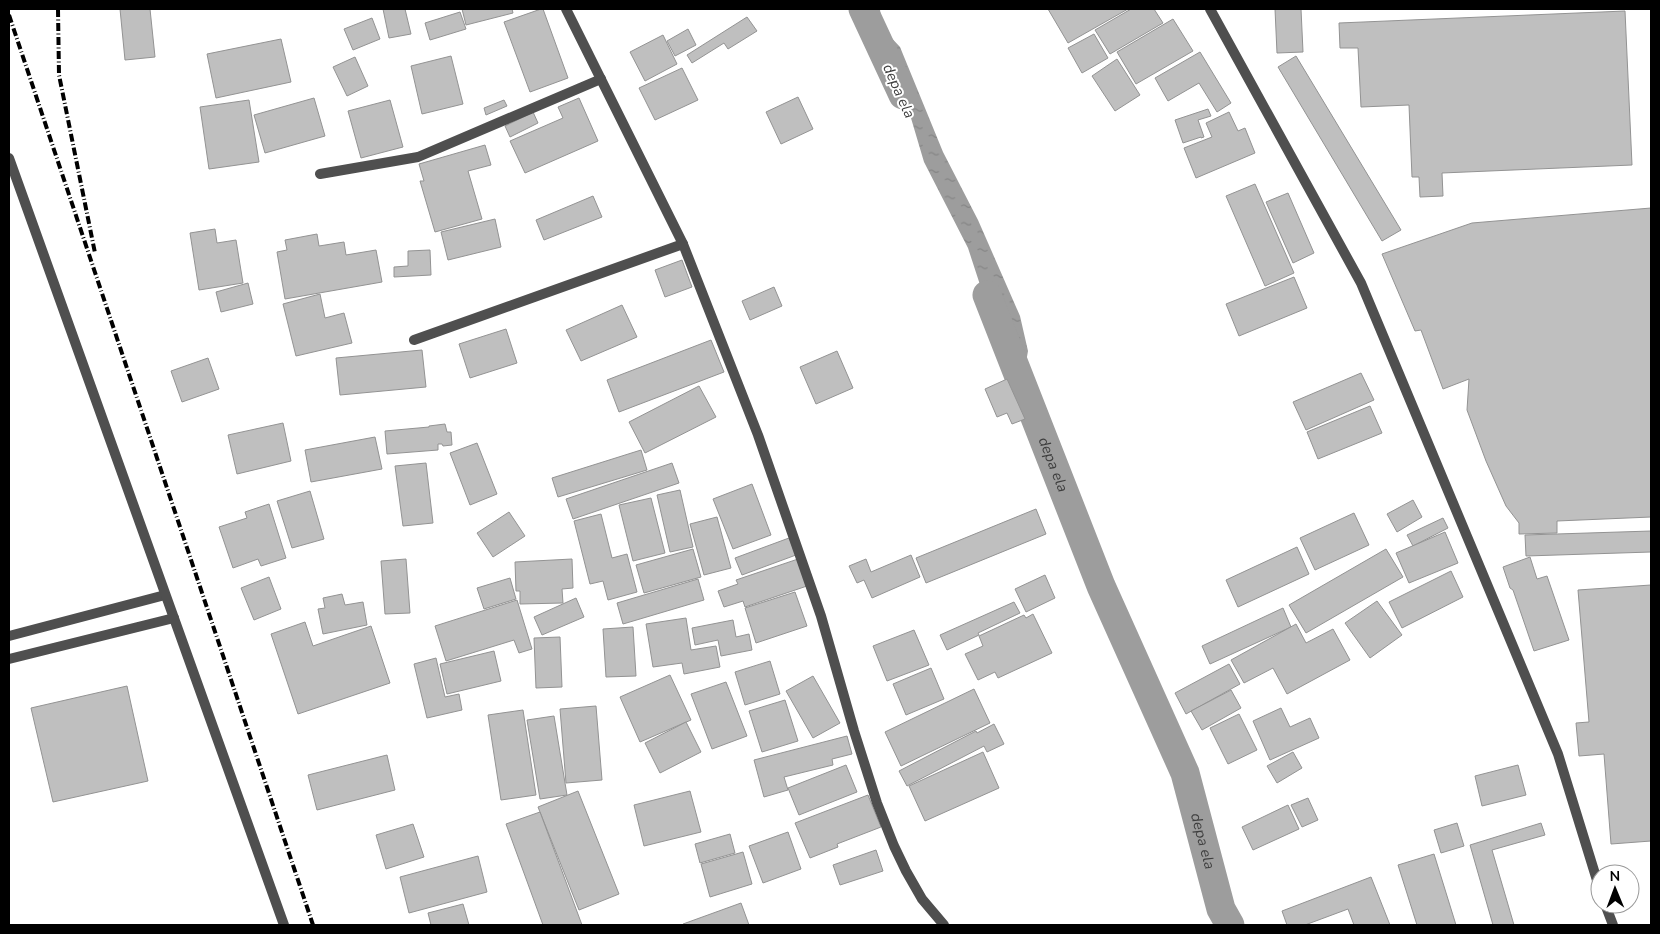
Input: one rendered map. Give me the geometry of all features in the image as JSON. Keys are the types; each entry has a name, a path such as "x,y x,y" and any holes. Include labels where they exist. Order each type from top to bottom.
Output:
{"street":[{"path":"566,9 683,244 758,435 821,616 877,803 906,871 922,899 944,925"},
{"path":"1210,9 1361,283 1558,754 1592,864"},
{"path":"320,174 418,157 601,79"},
{"path":"9,158 284,925"},
{"path":"414,340 683,244"},
{"path":"9,636 165,595"},
{"path":"9,659 174,618"}],"water":[{"path":"862,9 880,9 881,21 886,32 900,47 943,152 978,220 1020,316 1028,351 1025,368 1009,348 984,297 968,248 924,162 908,108 894,83 879,40 868,26"}],"building":[{"path":"120,9 150,9 155,57 125,60"},
{"path":"383,9 405,9 411,34 389,38"},
{"path":"462,9 512,9 513,13 466,25"},
{"path":"543,9 568,78 530,92 504,22"},
{"path":"1048,9 1128,9 1068,43"},
{"path":"1131,9 1154,9 1163,23 1110,54 1095,30"},
{"path":"1275,9 1301,9 1303,52 1277,53"},
{"path":"1625,11 1632,165 1442,173 1443,196 1420,197 1419,177 1412,177 1409,105 1361,107 1358,48 1340,48 1339,23"},
{"path":"460,12 466,29 430,40 425,23"},
{"path":"747,17 757,31 728,49 724,43 692,63 687,55"},
{"path":"372,18 380,39 353,50 344,29"},
{"path":"1173,19 1193,51 1136,84 1117,52"},
{"path":"688,29 696,45 675,56 667,41"},
{"path":"1094,34 1108,58 1082,73 1068,48"},
{"path":"663,35 677,64 645,81 630,52"},
{"path":"281,39 291,82 216,98 207,54"},
{"path":"1200,52 1231,103 1217,112 1199,83 1168,101 1155,78"},
{"path":"451,56 463,104 422,114 411,66"},
{"path":"1296,56 1401,230 1382,241 1278,67"},
{"path":"355,57 368,86 347,96 333,67"},
{"path":"1117,59 1140,95 1115,111 1092,76"},
{"path":"682,68 698,100 655,120 639,88"},
{"path":"798,97 813,129 781,144 766,112"},
{"path":"314,98 325,136 265,153 254,115"},
{"path":"579,98 598,141 525,173 510,141 563,118 558,107"},
{"path":"249,100 259,162 209,169 200,107"},
{"path":"390,100 403,147 361,158 348,111"},
{"path":"504,100 507,106 486,115 484,108"},
{"path":"1208,109 1211,116 1198,120 1204,137 1183,143 1175,120"},
{"path":"533,112 538,123 510,137 505,126"},
{"path":"1229,112 1238,131 1245,128 1255,153 1196,178 1184,148 1212,137 1206,123"},
{"path":"485,145 491,165 468,171 482,219 435,232 420,181 424,181 419,164"},
{"path":"1255,184 1294,273 1265,286 1226,196"},
{"path":"1288,193 1314,253 1293,263 1266,202"},
{"path":"593,196 602,217 544,240 536,220"},
{"path":"1651,208 1651,517 1557,521 1557,533 1519,534 1519,523 1506,506 1486,461 1467,410 1469,379 1443,389 1421,330 1415,331 1382,254 1472,223"},
{"path":"495,219 501,247 448,260 441,232"},
{"path":"215,229 217,243 236,240 243,283 199,290 190,233"},
{"path":"317,234 319,246 344,242 346,255 376,250 382,282 285,299 277,252 287,250 285,240"},
{"path":"430,250 431,275 394,277 394,267 408,266 408,251"},
{"path":"682,260 692,287 665,297 655,270"},
{"path":"1294,277 1307,308 1239,336 1226,304"},
{"path":"248,283 253,304 221,312 216,292"},
{"path":"774,287 782,306 750,320 742,301"},
{"path":"320,294 325,318 344,313 352,343 296,356 283,304"},
{"path":"622,305 637,337 581,361 566,330"},
{"path":"506,329 517,363 470,378 459,344"},
{"path":"711,340 724,372 619,412 607,380"},
{"path":"422,350 426,387 340,395 336,358"},
{"path":"837,351 853,388 816,404 800,367"},
{"path":"208,358 219,389 182,402 171,371"},
{"path":"1361,373 1374,400 1306,430 1293,402"},
{"path":"1007,379 1025,419 1012,424 1007,413 997,417 985,389"},
{"path":"699,386 716,417 645,453 629,422"},
{"path":"1370,406 1382,433 1318,459 1307,432"},
{"path":"283,423 291,461 237,474 228,435"},
{"path":"445,424 447,432 451,432 452,445 443,446 438,444 438,450 387,454 385,431"},
{"path":"375,437 382,469 311,482 305,450"},
{"path":"477,443 497,494 470,505 450,453"},
{"path":"641,450 647,470 558,497 552,478"},
{"path":"426,463 433,523 403,526 395,466"},
{"path":"672,463 679,483 573,519 566,499"},
{"path":"752,484 771,535 733,549 713,499"},
{"path":"680,490 693,547 670,552 657,495"},
{"path":"310,491 324,539 292,548 277,501"},
{"path":"651,498 665,553 633,561 619,505"},
{"path":"1413,500 1422,517 1397,532 1387,514"},
{"path":"269,504 286,558 261,566 258,559 233,568 219,527 247,518 245,512"},
{"path":"1036,509 1046,534 926,583 916,558"},
{"path":"509,512 525,536 493,557 477,533"},
{"path":"1354,513 1369,545 1315,570 1300,538"},
{"path":"601,514 612,558 627,554 637,592 608,600 603,581 590,584 574,521"},
{"path":"717,517 731,568 704,575 690,524"},
{"path":"1443,518 1448,528 1413,546 1407,535"},
{"path":"1651,531 1651,552 1526,556 1525,535"},
{"path":"1445,532 1458,563 1409,583 1396,553"},
{"path":"789,538 796,555 742,575 735,558"},
{"path":"1297,547 1309,574 1238,607 1226,580"},
{"path":"693,549 701,577 644,593 636,565"},
{"path":"1386,549 1403,577 1306,633 1289,605"},
{"path":"911,555 920,577 872,598 864,580 857,583 849,566 866,559 871,572"},
{"path":"1530,557 1537,579 1547,576 1569,640 1534,651 1503,567"},
{"path":"406,559 410,613 385,614 381,561"},
{"path":"572,559 573,588 562,589 563,603 520,604 520,591 516,591 515,562"},
{"path":"798,559 807,586 745,607 743,601 724,607 718,591 738,584 736,580"},
{"path":"1451,571 1463,597 1402,628 1389,602"},
{"path":"1045,575 1055,598 1026,612 1015,589"},
{"path":"269,577 281,609 254,620 241,588"},
{"path":"510,578 516,599 484,609 477,588"},
{"path":"698,579 704,600 623,624 617,603"},
{"path":"1651,585 1651,841 1611,844 1604,754 1579,756 1576,723 1589,722 1578,590"},
{"path":"795,592 807,626 756,643 745,608"},
{"path":"342,594 345,605 363,602 367,625 323,634 318,609 325,608 323,598"},
{"path":"576,598 584,617 542,635 534,617"},
{"path":"517,600 532,649 519,653 514,640 446,661 435,626"},
{"path":"1377,601 1402,635 1370,658 1345,623"},
{"path":"1014,602 1020,613 947,650 940,635"},
{"path":"1283,608 1291,627 1210,664 1202,646"},
{"path":"1033,614 1052,653 998,678 995,672 978,680 965,654 983,646 979,636 1024,615 1026,618"},
{"path":"686,618 691,650 716,646 720,667 684,674 682,663 653,667 646,624"},
{"path":"733,620 736,637 749,634 752,650 721,656 718,640 695,645 692,628"},
{"path":"305,622 313,646 371,626 390,683 298,714 271,634"},
{"path":"1296,624 1306,643 1333,629 1350,660 1287,694 1273,668 1244,683 1231,660"},
{"path":"633,627 636,676 606,677 603,629"},
{"path":"914,630 929,665 887,681 873,646"},
{"path":"560,637 562,687 536,688 534,638"},
{"path":"494,651 501,681 447,694 440,664"},
{"path":"436,658 445,697 459,694 462,710 427,718 414,664"},
{"path":"770,661 780,694 745,705 735,672"},
{"path":"1229,664 1240,684 1186,714 1175,693"},
{"path":"931,668 944,699 906,715 893,684"},
{"path":"670,675 691,720 640,742 620,697"},
{"path":"813,676 840,723 813,738 786,691"},
{"path":"726,682 747,736 712,749 691,694"},
{"path":"127,686 148,781 53,802 31,708"},
{"path":"974,689 990,723 901,766 885,732"},
{"path":"1231,690 1241,708 1202,730 1191,711"},
{"path":"785,700 798,741 762,752 749,711"},
{"path":"596,706 602,780 566,783 560,709"},
{"path":"1281,708 1290,727 1310,718 1319,738 1270,760 1253,721"},
{"path":"523,710 536,795 501,800 488,715"},
{"path":"1239,714 1257,750 1228,764 1210,728"},
{"path":"554,716 567,795 540,799 527,720"},
{"path":"686,722 701,752 660,773 645,743"},
{"path":"994,724 1004,744 987,752 984,746 907,786 899,771 976,731 977,733"},
{"path":"847,736 852,754 832,759 833,765 784,777 788,790 764,797 754,760"},
{"path":"983,752 999,788 925,821 909,786"},
{"path":"1293,752 1302,768 1277,783 1267,766"},
{"path":"387,755 395,790 317,810 308,775"},
{"path":"846,765 857,792 799,815 788,788"},
{"path":"1518,765 1526,795 1482,806 1475,776"},
{"path":"578,791 619,894 579,910 538,807"},
{"path":"690,791 701,832 644,846 634,805"},
{"path":"868,795 881,827 837,844 838,847 810,858 795,823"},
{"path":"1308,798 1318,820 1302,827 1291,805"},
{"path":"1288,805 1299,829 1253,850 1242,827"},
{"path":"540,812 582,925 543,925 506,824"},
{"path":"1457,823 1464,846 1441,853 1434,830"},
{"path":"1541,823 1545,835 1492,850 1514,925 1493,925 1470,845"},
{"path":"413,824 424,857 386,869 376,835"},
{"path":"788,832 801,869 763,883 749,846"},
{"path":"730,834 735,853 700,863 695,844"},
{"path":"876,850 883,871 840,885 833,865"},
{"path":"743,852 752,884 710,897 701,864"},
{"path":"1434,854 1456,925 1417,925 1398,865"},
{"path":"478,856 487,892 409,913 400,877"},
{"path":"1371,877 1390,925 1354,925 1348,909 1305,925 1287,925 1282,911"},
{"path":"741,903 749,925 683,924"},
{"path":"463,904 469,925 431,925 428,913"}],"waterway":[{"name":"depa ela","path":"863,9 903,95"},
{"name":"depa ela","path":"987,295 1101,586 1185,773 1221,909 1230,925"}],"railway":[{"path":"58,9 59,75 95,253"},
{"path":"9,15 313,925"}]}
